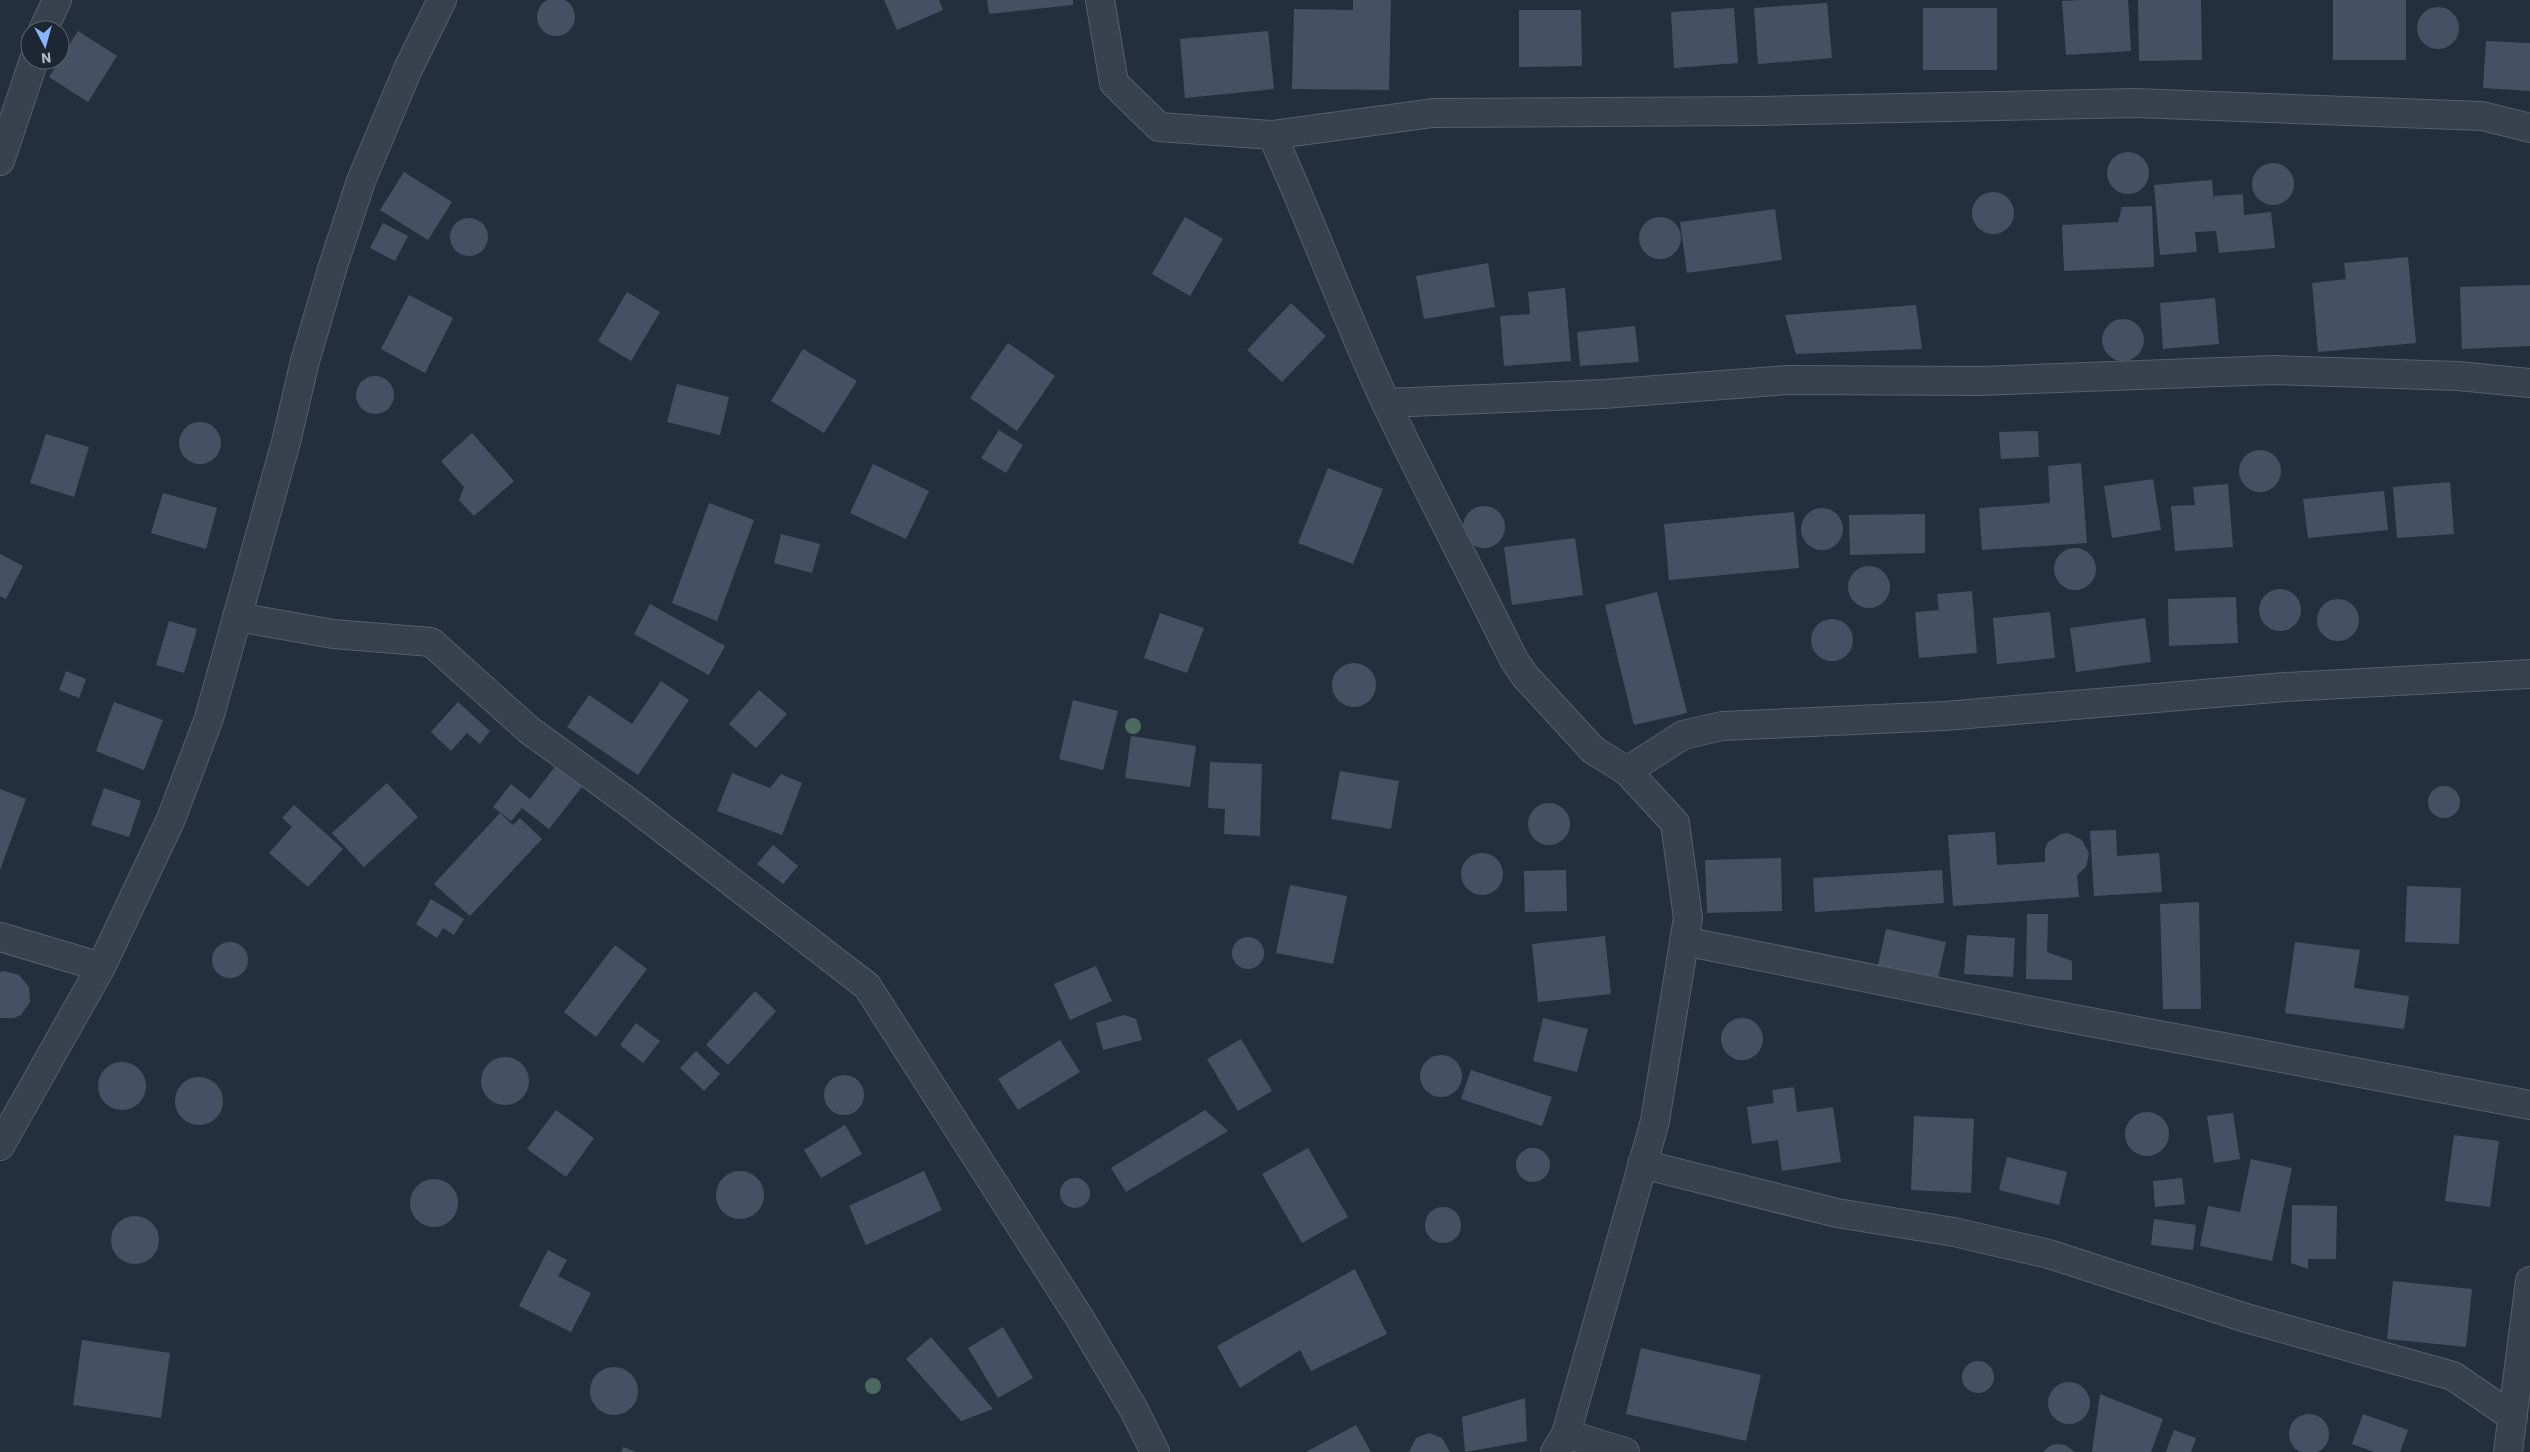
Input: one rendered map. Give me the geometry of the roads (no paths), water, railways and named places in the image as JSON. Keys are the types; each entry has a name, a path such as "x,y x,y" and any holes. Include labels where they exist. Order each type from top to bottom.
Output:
{"street":[{"path":"48,20 57,0"},
{"path":"0,1146 101,967 171,819 209,718 286,442 305,361 360,181 408,69 442,0"},
{"path":"1100,0 1114,83 1159,127 1272,135 1433,113 1770,111 2134,103 2482,116 2530,128"},
{"path":"0,161 31,70"},
{"path":"1272,135 1305,208 1331,280 1386,403 1514,660 1525,676 1592,750 1627,771 1675,822 1688,918 1655,1121 1561,1443 1625,1452"},
{"path":"1386,403 1603,394 1788,380 1980,380 2274,370 2458,376 2530,383"},
{"path":"237,617 333,634 430,642 528,730 628,802 867,986 1079,1317 1133,1408 1156,1452"},
{"path":"1627,771 1683,735 1722,726 1945,716 2284,687 2530,674"},
{"path":"0,937 101,967"},
{"path":"1684,941 2037,1012 2530,1104"},
{"path":"1642,1164 1837,1213 1954,1232 2049,1254 2246,1318 2453,1376 2513,1417"},
{"path":"2508,1452 2530,1281"}]}
